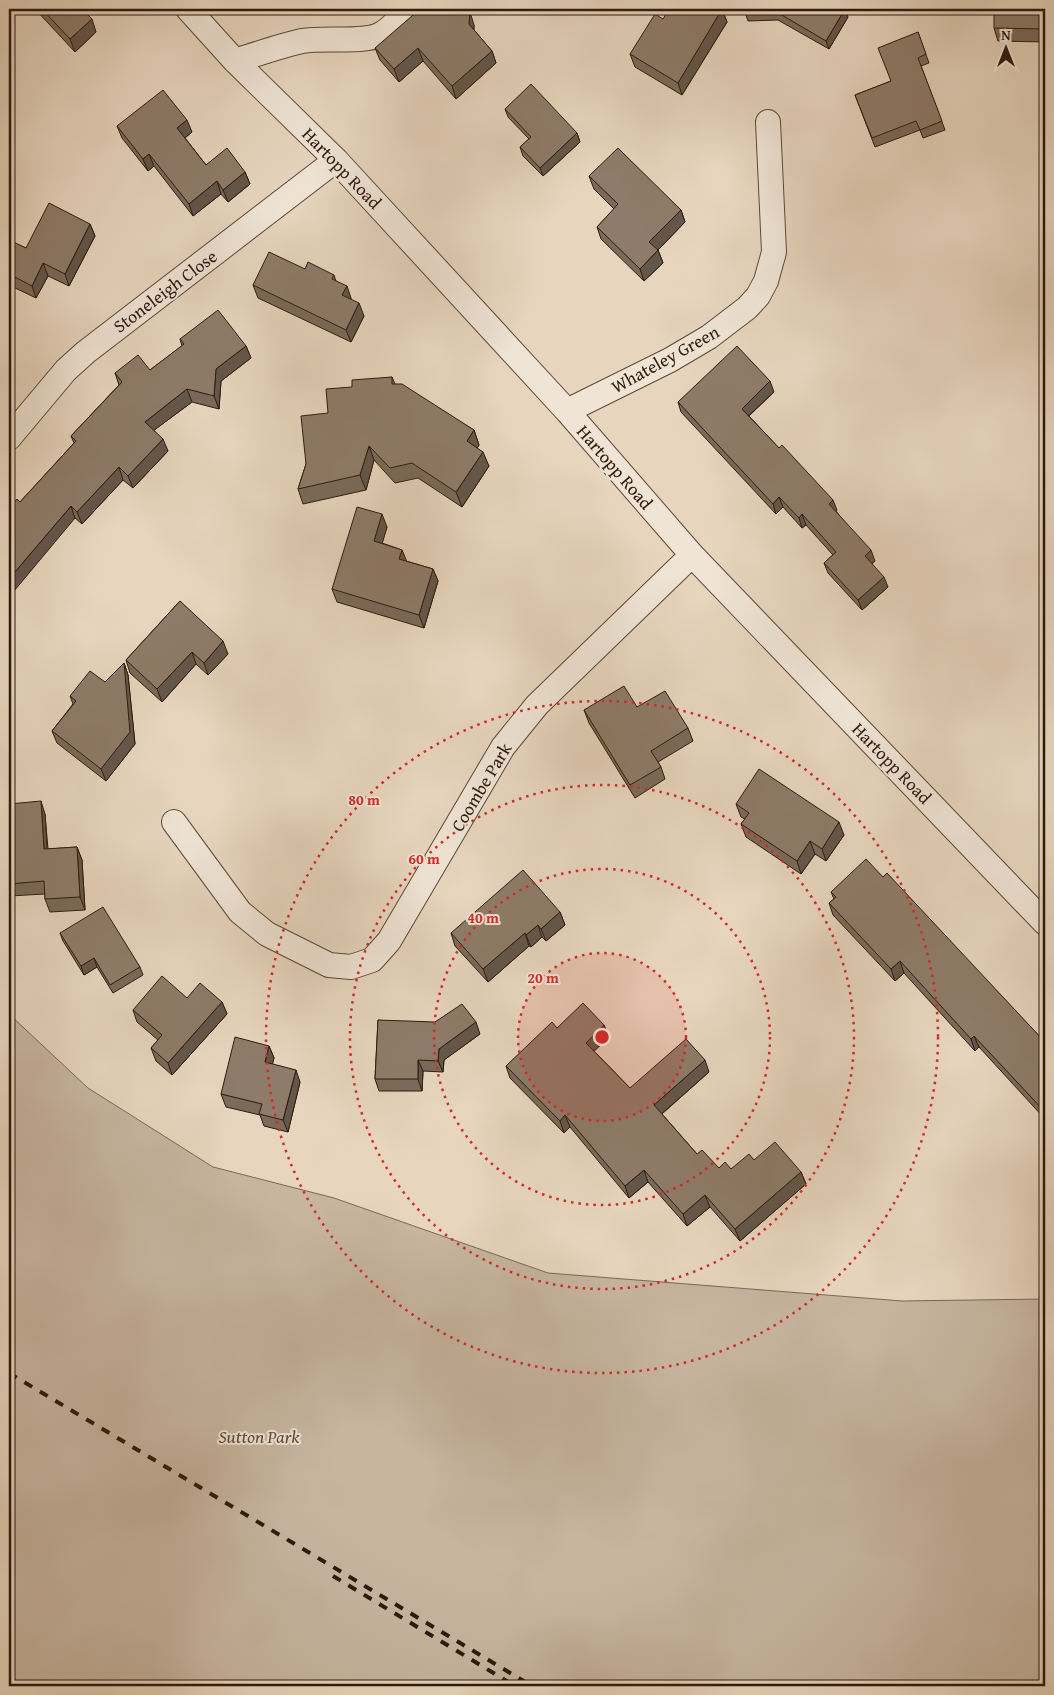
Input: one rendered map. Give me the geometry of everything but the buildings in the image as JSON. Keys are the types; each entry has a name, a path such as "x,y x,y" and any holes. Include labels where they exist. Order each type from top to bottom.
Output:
{"street":[{"name":"Hartopp Road","path":"188,9 235,61 336,160 567,411 692,555 1045,923"},
{"path":"235,61 302,41 370,38 388,29 408,9"},
{"name":"Whateley Green","path":"567,411 670,360 709,338 747,308 758,296 766,281 774,252 768,122"},
{"name":"Stoneleigh Close","path":"9,438 66,370 86,352 336,160"},
{"name":"Coombe Park","path":"174,822 240,912 267,934 328,965 351,967 372,960 389,941 509,740 536,705 692,555"}],"green space":[{"name":"Sutton Park","path":"9,1014 88,1088 213,1167 334,1198 548,1273 902,1301 1045,1299 1045,1686 9,1686"}],"railway":[{"path":"9,1373 532,1686"},
{"path":"333,1576 515,1686"}]}
